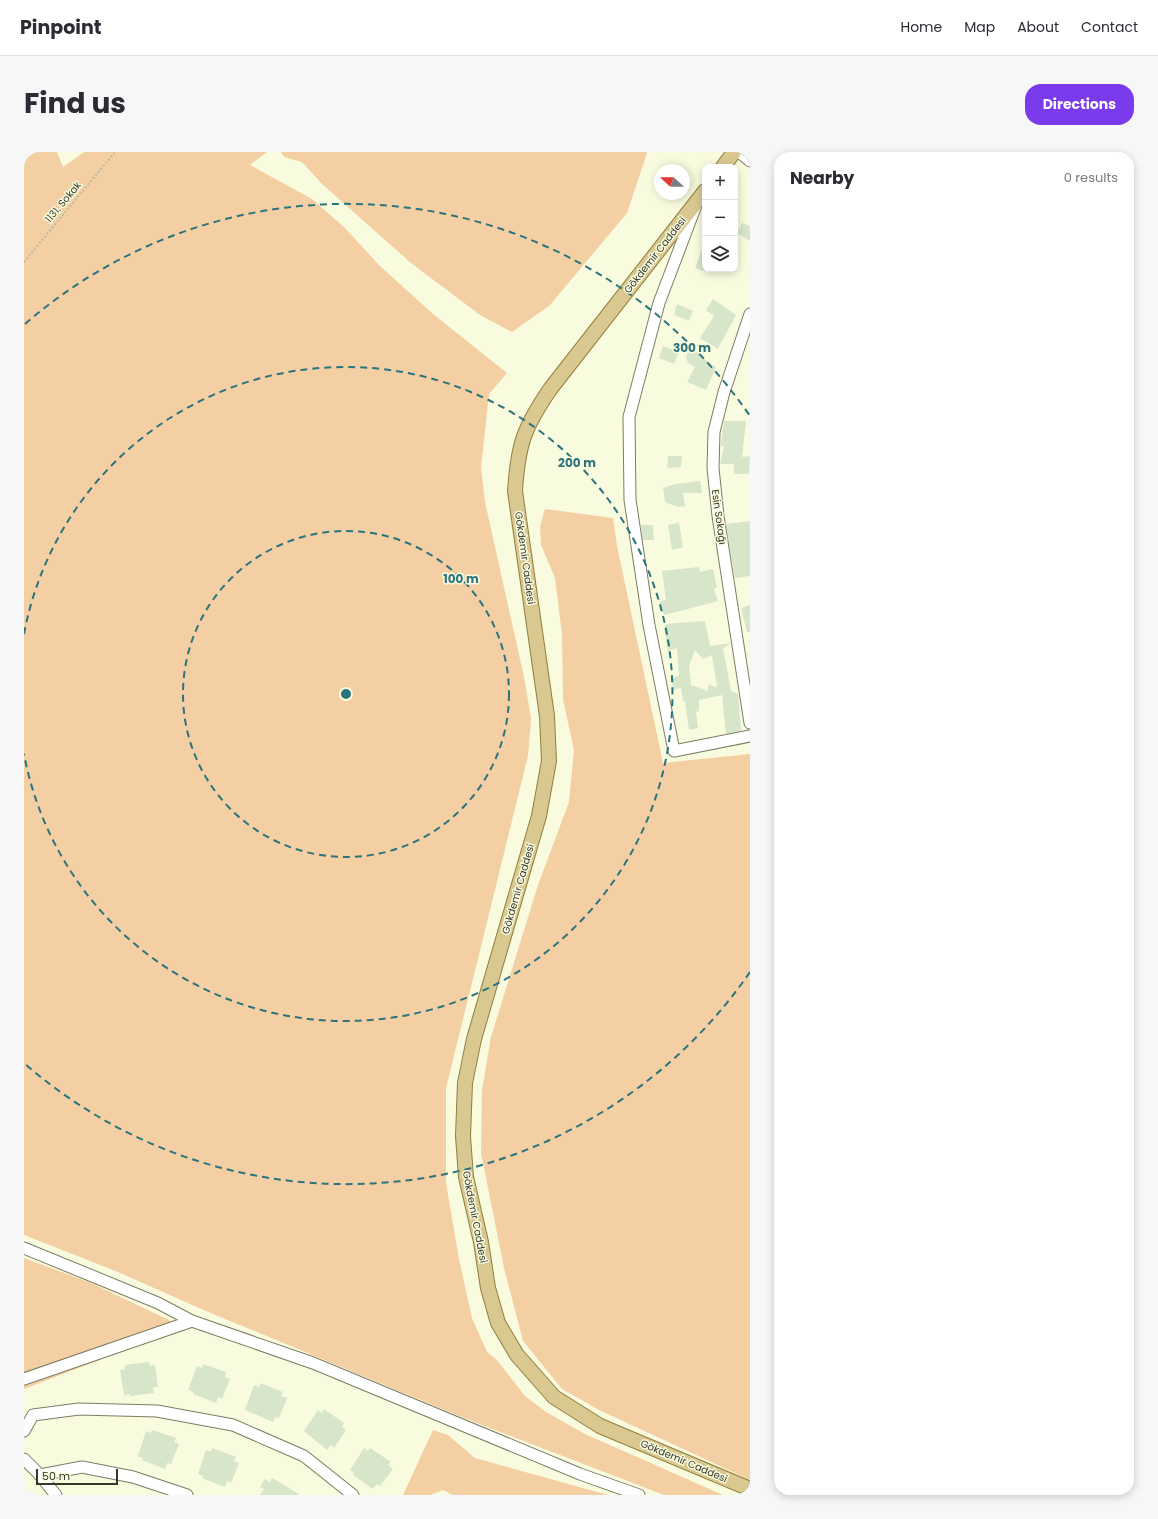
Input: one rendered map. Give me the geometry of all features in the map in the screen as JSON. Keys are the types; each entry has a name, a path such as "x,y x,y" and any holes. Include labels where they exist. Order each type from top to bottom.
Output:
{"main road":[{"path":"725,164 734,152"},
{"name":"Gökdemir Caddesi","path":"702,195 551,388 534,414 524,435 519,454 515,492 544,694 549,761 539,816 474,1039 465,1083 462,1136 466,1177 488,1288 498,1323 517,1355 554,1397 600,1426 750,1489"}],"street":[{"path":"739,152 750,161"},
{"name":"Gökdemir Caddesi","path":"702,195 659,303 629,417 630,500 649,625 674,751 750,736"},
{"name":"Esin Sokağı","path":"750,314 724,392 714,432 713,468 718,516 750,723"},
{"path":"24,1248 158,1303 192,1321 313,1363 566,1468 639,1495"},
{"path":"24,1379 192,1321"},
{"path":"24,1431 33,1415 79,1409 157,1411 233,1425 304,1456 353,1495"},
{"path":"24,1459 40,1475 56,1495"},
{"path":"40,1475 82,1467 133,1477 187,1495"}],"path":[{"name":"1131. Sokak","path":"24,262 115,152"}],"shaded area":[{"path":"24,152 57,152 63,167 84,152 267,152 250,165 312,199 345,228 379,265 433,314 507,373 489,394 481,468 485,502 524,677 531,718 528,756 446,1088 446,1183 459,1259 472,1318 487,1352 496,1359 525,1396 546,1412 585,1434 723,1495 664,1495 459,1416 199,1308 118,1272 24,1235"},
{"path":"281,152 647,153 627,213 550,305 512,332 480,315 411,263 322,184 302,162 284,157"},
{"path":"545,509 613,518 617,546 663,763 750,754 750,1480 599,1410 562,1389 523,1341 504,1268 481,1153 482,1090 491,1037 538,885 569,802 574,750 563,700 562,635 555,578 541,545 540,526"},
{"path":"24,1258 89,1282 188,1329 136,1346 24,1389"},
{"path":"433,1430 448,1435 475,1458 608,1495 453,1495 443,1490 430,1495 403,1495"}],"building":[{"path":"742,223 750,226 750,241 738,234"},
{"path":"702,249 702,270 695,268"},
{"path":"713,299 736,315 718,349 700,338 714,316 706,310"},
{"path":"677,304 693,311 689,321 674,315"},
{"path":"663,346 679,352 674,364 659,358"},
{"path":"690,346 710,364 716,367 706,390 687,382 695,367 688,363 686,357"},
{"path":"724,421 746,421 742,457 750,456 749,474 734,474 734,464 720,464 724,446 721,446"},
{"path":"668,456 682,456 681,467 667,468"},
{"path":"700,481 702,493 683,493 685,506 678,507 665,502 663,488 676,484"},
{"path":"750,521 750,576 735,578 726,524"},
{"path":"679,523 683,547 672,550 668,525"},
{"path":"641,525 653,525 654,540 643,540"},
{"path":"699,567 700,572 713,569 717,588 714,589 718,601 665,615 661,610 660,601 666,600 662,571"},
{"path":"750,605 750,632 747,632 741,608"},
{"path":"705,621 710,646 731,643 723,648 731,691 738,694 741,731 726,734 722,695 699,700 699,711 696,712 698,728 689,730 685,701 683,701 681,688 673,690 672,679 679,675 677,648 668,651 664,628 667,624","holes":["695,650 703,659 712,655 717,687 708,685 708,691 691,685 689,666"]},
{"path":"149,1362 150,1366 155,1365 158,1387 153,1387 154,1393 130,1396 130,1394 124,1395 120,1370 125,1369 125,1365"},
{"path":"203,1364 226,1372 225,1377 230,1379 222,1399 218,1397 216,1403 193,1394 194,1392 188,1390 197,1366 202,1368"},
{"path":"260,1383 283,1392 281,1396 287,1398 279,1418 275,1417 273,1422 245,1410 254,1385 259,1387"},
{"path":"324,1409 344,1423 342,1427 346,1430 334,1448 331,1445 327,1450 304,1431 318,1410 322,1413"},
{"path":"153,1430 176,1438 174,1442 179,1444 171,1464 167,1463 165,1469 142,1460 143,1458 138,1456 146,1431 151,1433"},
{"path":"212,1448 236,1457 234,1461 239,1463 231,1483 227,1481 225,1487 202,1478 203,1476 198,1474 206,1450 211,1452"},
{"path":"364,1448 368,1451 370,1448 391,1462 388,1465 393,1469 380,1486 377,1484 373,1489 353,1475 354,1473 350,1470"},
{"path":"272,1478 300,1495 260,1495 264,1489 260,1487 265,1479 270,1482"}]}
